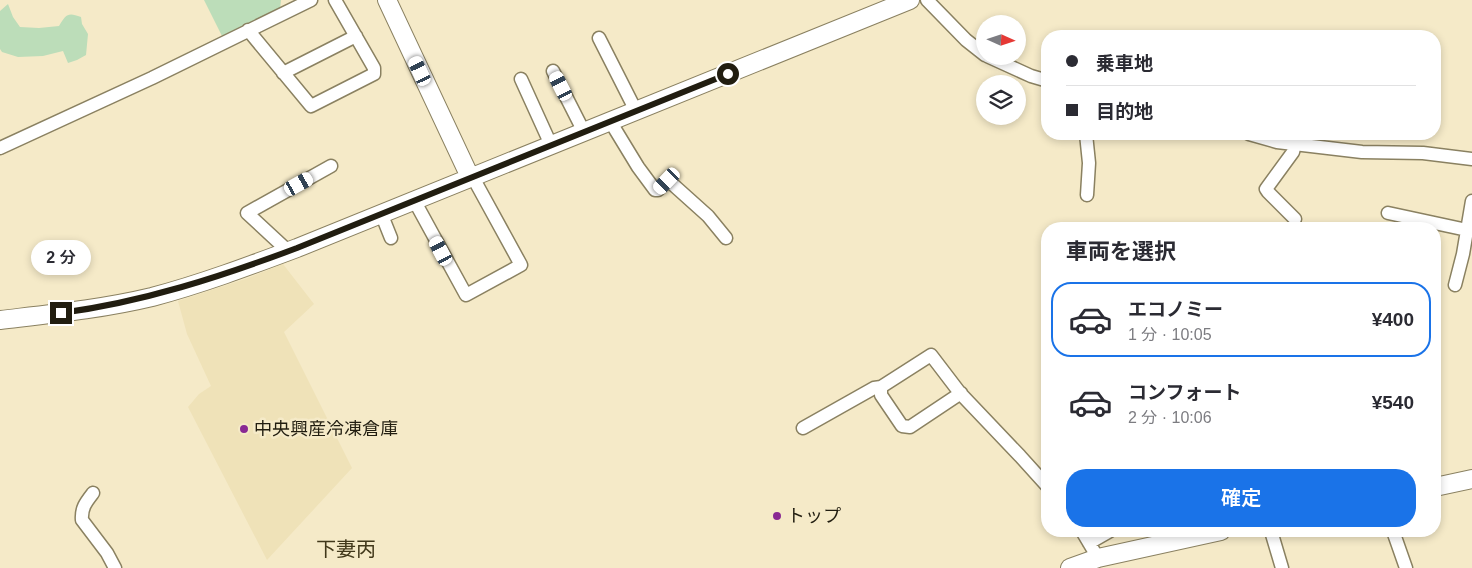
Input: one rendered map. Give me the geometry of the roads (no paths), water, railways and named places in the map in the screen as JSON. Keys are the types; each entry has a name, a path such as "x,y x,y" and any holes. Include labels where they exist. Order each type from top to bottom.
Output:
{"street":[{"path":"0,148 152,78 311,0"},
{"path":"248,30 311,106 374,74 374,68 335,0"},
{"path":"387,0 470,177 476,183 521,265 466,296 414,200"},
{"path":"0,320 76,311 154,296 224,275 381,214 910,0"},
{"path":"927,0 976,48"},
{"path":"282,73 356,36"},
{"path":"599,38 636,111"},
{"path":"1006,65 1041,79"},
{"path":"553,71 584,132"},
{"path":"521,79 551,145"},
{"path":"610,122 655,190 658,190 669,181 708,216 726,238"},
{"path":"1087,140 1089,163 1087,195"},
{"path":"1270,140 1370,153 1423,153 1472,159"},
{"path":"1295,144 1292,152 1266,189 1295,219"},
{"path":"288,251 247,213 331,166"},
{"path":"1455,285 1472,201"},
{"path":"1388,213 1430,222"},
{"path":"381,214 391,238"},
{"path":"1441,224 1467,230"},
{"path":"803,428 874,388 881,387 931,355 960,394 1041,479"},
{"path":"881,387 881,395 902,426 905,427 916,423 960,394"},
{"path":"1441,486 1472,479"},
{"path":"93,493 84,504 81,513 82,520 107,553 115,568"},
{"path":"1086,537 1094,550"},
{"path":"1070,568 1094,550 1105,537"},
{"path":"1094,550 1171,537"},
{"path":"1273,537 1282,568"},
{"path":"1395,537 1406,568"}],"place":[{"name":"中央興産冷凍倉庫","path":"244,429"},
{"name":"トップ","path":"777,516"}],"district":[{"name":"下妻丙","path":"346,549"}]}
